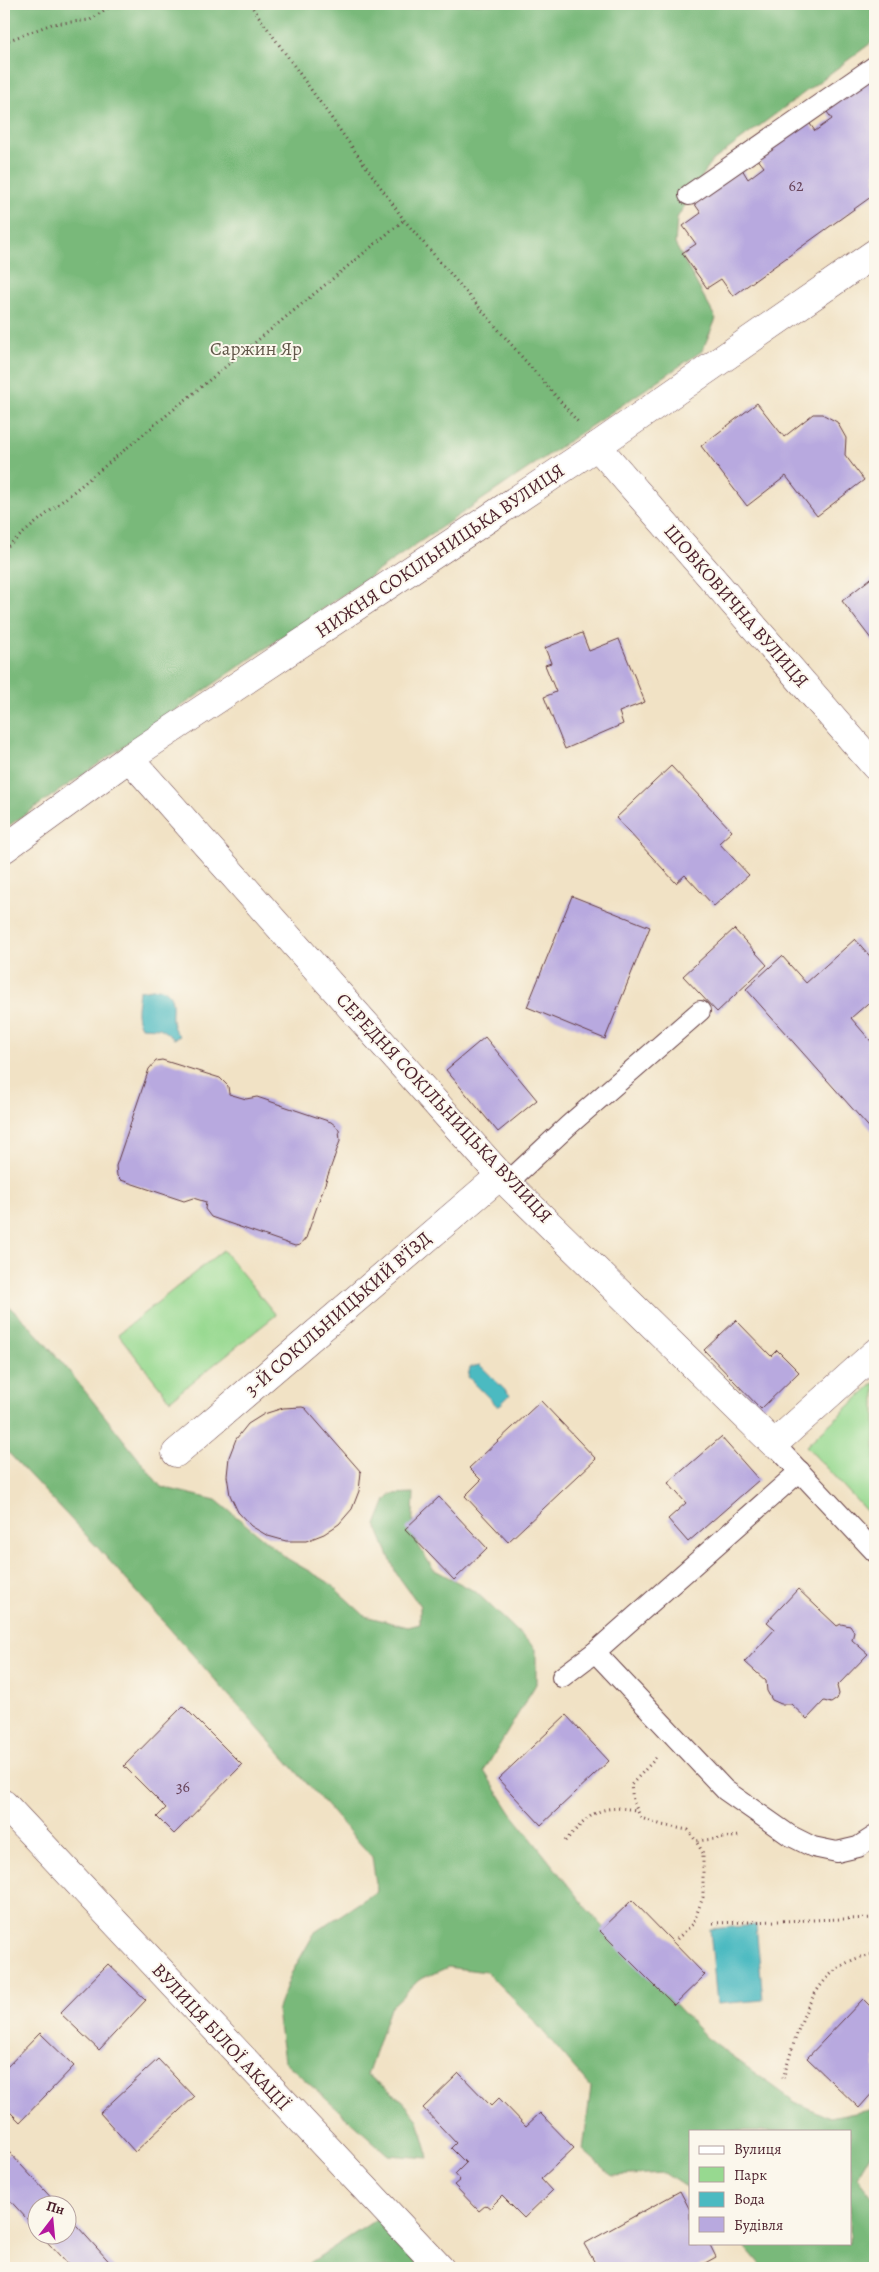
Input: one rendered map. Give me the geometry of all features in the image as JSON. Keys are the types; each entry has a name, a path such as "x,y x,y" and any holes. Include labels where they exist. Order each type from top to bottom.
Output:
{"street":[{"name":"НИЖНЯ СОКІЛЬНИЦЬКА ВУЛИЦЯ","path":"4,849 129,758 597,446 875,253"},
{"name":"ШОВКОВИЧНА ВУЛИЦЯ","path":"597,446 875,766"},
{"name":"СЕРЕДНЯ СОКІЛЬНИЦЬКА ВУЛИЦЯ","path":"129,758 504,1179 774,1444"},
{"name":"3-Й СОКІЛЬНИЦЬКИЙ В’ЇЗД","path":"176,1453 504,1179"},
{"path":"774,1444 875,1353"},
{"name":"ВУЛИЦЯ БІЛОЇ АКАЦІЇ","path":"4,1804 440,2268"}],"lane":[{"path":"689,195 875,66"},
{"path":"504,1179 700,1011"},
{"path":"774,1444 875,1552"},
{"path":"562,1677 595,1652 800,1471"},
{"path":"595,1652 725,1790 783,1831 813,1847 837,1852 858,1847 875,1836"}],"path":[{"path":"4,42 52,24 90,20 114,4"},
{"path":"250,4 404,220 547,385 597,446"},
{"path":"4,549 404,220"},
{"path":"675,1737 631,1786 641,1818 662,1825 688,1830 704,1853 703,1897 693,1924 677,1940"},
{"path":"565,1841 593,1813 615,1807 637,1810"},
{"path":"696,1841 783,1831"},
{"path":"713,1923 875,1918"},
{"path":"783,2078 805,2011 814,1994 837,1968 849,1961 875,1954"}],"green space":[{"name":"Саржин Яр","path":"4,4 875,4 875,40 711,162 677,218 675,244 716,319 702,351 415,545 4,829"},
{"path":"223,1250 276,1315 170,1400 118,1334"},
{"path":"4,1302 27,1323 65,1366 161,1487 216,1500 288,1559 328,1582 365,1616 408,1627 420,1624 420,1606 396,1573 376,1525 386,1500 392,1494 414,1493 412,1535 433,1569 476,1592 536,1649 536,1684 484,1771 511,1813 587,1909 707,2038 795,2102 830,2118 875,2109 875,2146 857,2177 875,2200 875,2268 763,2268 743,2244 852,2244 852,2130 689,2130 689,2189 664,2173 612,2176 583,2150 591,2087 528,2014 486,1972 448,1967 419,1980 390,2008 367,2075 400,2098 418,2120 429,2158 388,2155 284,2061 277,2011 291,1974 315,1932 377,1891 372,1857 99,1549 4,1448"},
{"path":"875,1382 875,1506 868,1513 806,1446"},
{"path":"377,2219 421,2268 303,2268 308,2264"}],"water":[{"path":"159,988 167,992 171,997 172,1023 180,1036 174,1039 160,1028 141,1027 139,1022 137,1009 139,991"},
{"path":"480,1365 510,1395 498,1407 468,1377 470,1367"},
{"path":"756,1925 763,2000 717,2004 710,1929"}],"building":[{"path":"875,73 875,194 733,296 721,279 707,288 682,253 696,244 683,226 701,213 694,203 742,169 748,179 764,167 757,158 808,121 815,131 832,119 825,109"},
{"path":"757,403 784,437 813,414 822,414 837,422 846,438 845,455 864,480 817,516 786,476 747,506 701,446"},
{"path":"875,575 875,644 842,601"},
{"path":"582,633 589,651 619,639 645,702 619,712 623,724 565,749 544,697 556,692 545,665 551,663 545,648"},
{"path":"671,766 732,831 719,843 749,875 714,906 685,875 676,883 616,818"},
{"path":"572,896 650,927 605,1039 527,1007"},
{"path":"734,929 767,965 717,1012 683,976"},
{"path":"855,939 875,962 875,997 851,1018 875,1046 875,1134 746,989 782,956 806,983"},
{"path":"485,1037 537,1100 498,1132 446,1070"},
{"path":"162,1060 220,1078 228,1086 229,1094 246,1099 257,1097 331,1122 339,1130 340,1141 306,1238 300,1245 295,1246 211,1217 205,1209 206,1202 193,1198 184,1201 121,1180 117,1176 116,1166 149,1069 156,1061"},
{"path":"736,1320 771,1356 777,1350 799,1372 761,1409 704,1350"},
{"path":"541,1401 596,1459 508,1542 465,1496 481,1480 469,1468"},
{"path":"283,1408 305,1408 361,1472 359,1491 352,1509 339,1524 324,1534 306,1541 286,1541 268,1536 251,1526 238,1512 230,1495 227,1476 229,1457 236,1439 248,1424 264,1414"},
{"path":"721,1437 759,1480 688,1542 668,1519 686,1503 668,1483"},
{"path":"439,1497 487,1548 454,1580 405,1529"},
{"path":"798,1589 837,1626 841,1624 850,1626 854,1632 852,1640 868,1654 837,1686 839,1694 837,1699 831,1703 824,1701 807,1719 791,1704 781,1704 772,1700 767,1691 766,1681 745,1662 775,1629 767,1622"},
{"path":"183,1706 242,1765 174,1834 157,1817 166,1808 124,1766"},
{"path":"566,1715 609,1761 541,1825 498,1779"},
{"path":"632,1900 705,1975 674,2005 600,1931"},
{"path":"108,1964 146,2000 99,2050 60,2013"},
{"path":"863,1999 875,2011 875,2090 859,2108 807,2058"},
{"path":"40,2033 74,2066 20,2122 4,2106 4,2070"},
{"path":"158,2059 194,2097 135,2152 100,2113"},
{"path":"459,2073 491,2106 499,2098 526,2126 540,2113 574,2148 541,2179 552,2191 524,2218 502,2196 490,2208 486,2205 479,2211 454,2185 460,2180 455,2174 466,2163 451,2148 456,2143 423,2108"},
{"path":"9,2152 48,2194 28,2194 28,2220 4,2194 4,2157"},
{"path":"680,2191 689,2208 689,2244 710,2244 716,2257 696,2268 598,2268 584,2244"},
{"path":"78,2227 115,2268 71,2268 49,2244 78,2244"}]}
